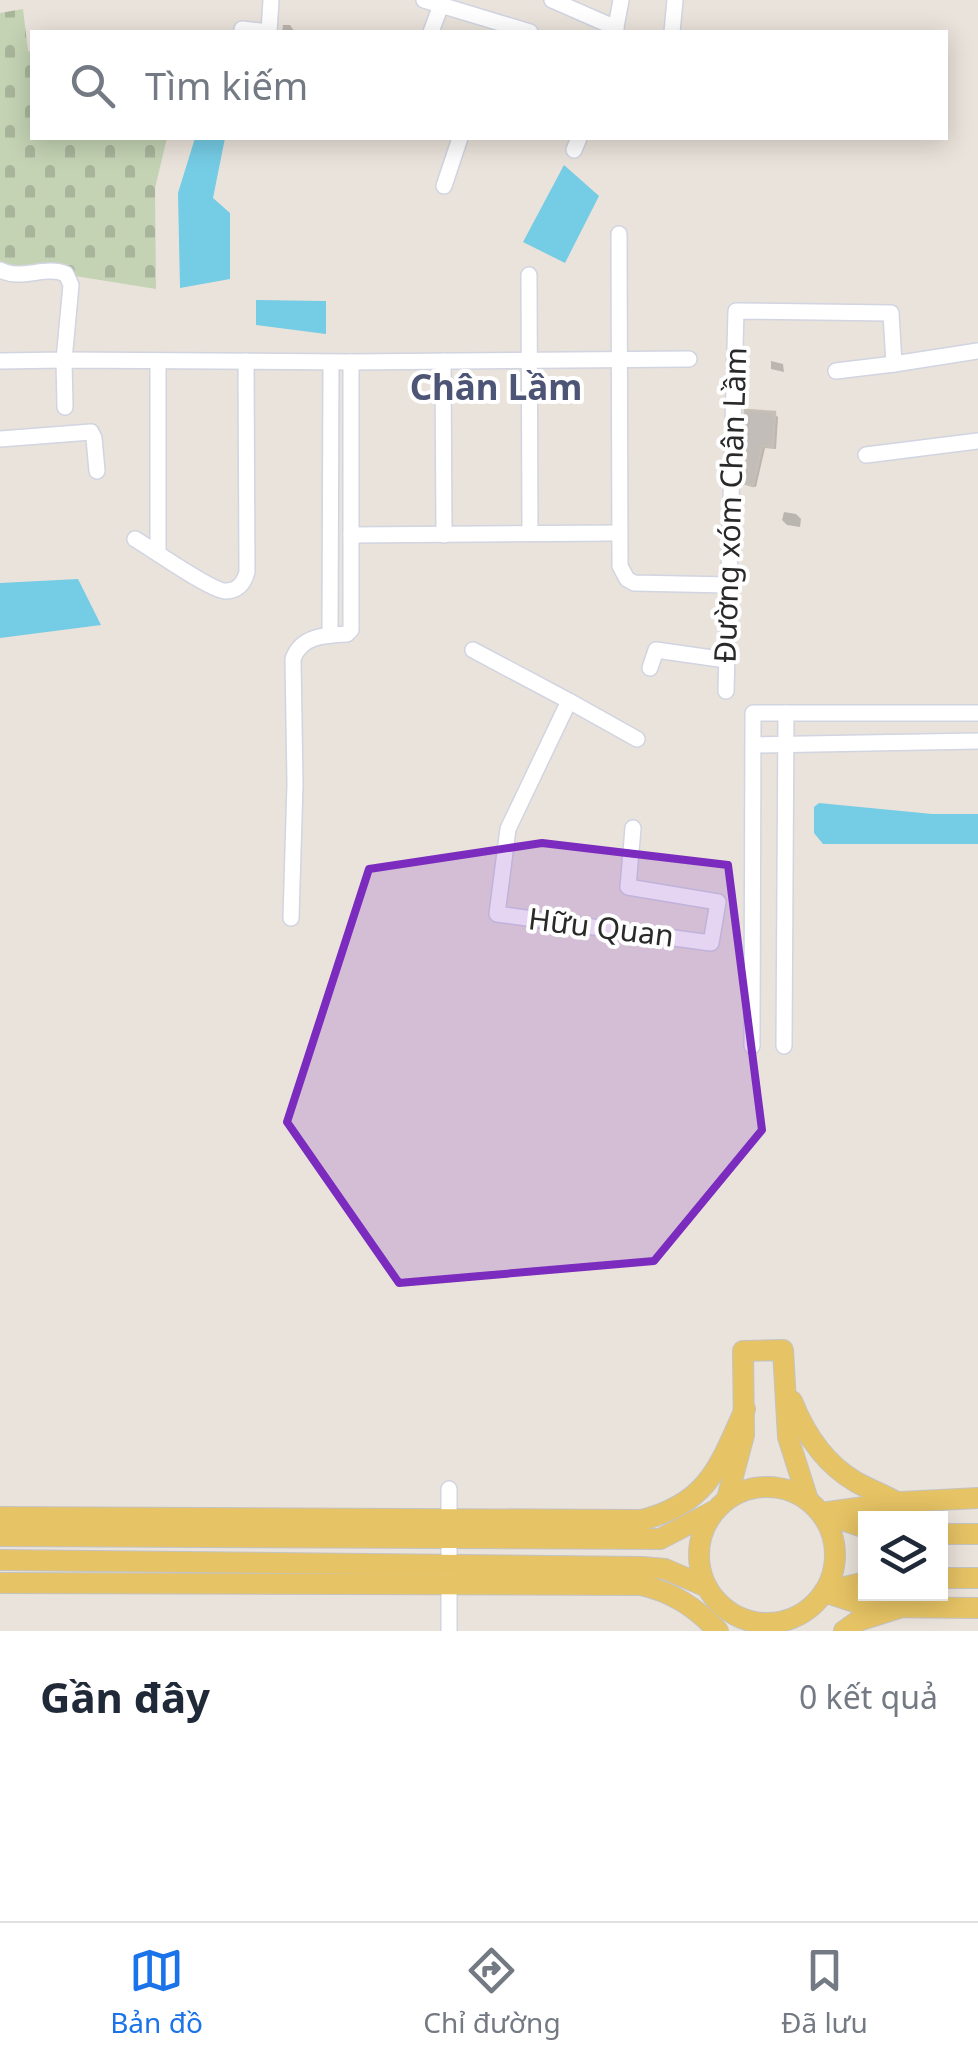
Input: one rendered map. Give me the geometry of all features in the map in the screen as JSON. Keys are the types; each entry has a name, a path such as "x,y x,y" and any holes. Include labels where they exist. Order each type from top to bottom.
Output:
{"main road":[{"path":"732,1631 700,1568 699,1548 704,1529 720,1505 738,1464 745,1409 744,1351 782,1350 788,1437 814,1507 831,1531 835,1552 833,1572 800,1631"},
{"path":"784,1384 800,1421 832,1466 902,1502 910,1511"},
{"path":"642,1530 703,1490 722,1462 745,1409"},
{"path":"0,1536 448,1529 642,1530 674,1534 742,1491 776,1487 858,1525"},
{"path":"814,1507 978,1498"},
{"path":"0,1517 448,1529"},
{"path":"948,1534 978,1534"},
{"path":"0,1560 448,1563 641,1576 684,1602 718,1631"},
{"path":"0,1583 449,1586 684,1576 745,1619 776,1623 796,1617 818,1599 858,1585"},
{"path":"948,1578 978,1578"},
{"path":"818,1599 870,1607 978,1608"},
{"path":"844,1631 858,1621 909,1601"}],"street":[{"path":"269,30 272,0"},
{"path":"424,0 523,30"},
{"path":"552,0 615,30 621,0"},
{"path":"672,30 675,0"},
{"path":"432,30 441,5"},
{"path":"444,186 459,140"},
{"path":"619,234 620,566 627,580 634,583 728,585"},
{"path":"0,270 14,275 57,270 70,279 65,407"},
{"path":"528,274 530,534"},
{"name":"Đường xóm Chân Lầm","path":"726,690 736,311 891,313 894,364"},
{"path":"836,370 978,351"},
{"path":"0,361 689,358"},
{"path":"158,361 158,553"},
{"path":"443,361 444,535"},
{"path":"135,539 218,589 236,589 244,583 246,362"},
{"path":"330,362 330,634"},
{"path":"291,918 293,660 304,641 351,630 351,362"},
{"path":"0,438 91,432 97,472"},
{"path":"866,455 978,441"},
{"path":"351,536 618,533"},
{"path":"473,650 637,738"},
{"path":"650,668 656,650 726,660"},
{"name":"Hữu Quan","path":"569,701 508,829 497,914 712,942 718,902 628,887 634,828"},
{"path":"752,1046 753,713 978,713"},
{"path":"784,1046 786,713"},
{"path":"755,745 978,741"},
{"path":"449,1489 449,1631"}],"highlighted area":[{"path":"542,843 728,865 762,1130 654,1261 399,1283 287,1122 369,869"}],"green space":[{"path":"23,9 30,52 30,140 167,140 155,188 156,289 0,264 0,13"}],"water":[{"path":"194,140 225,140 213,198 230,213 230,279 180,288 178,193"},
{"path":"564,165 599,196 565,263 523,242"},
{"path":"256,300 326,301 326,334 256,325"},
{"path":"78,579 101,625 0,638 0,583"},
{"path":"819,803 932,814 978,814 978,844 823,844 814,833 814,807"}],"building":[{"path":"745,410 775,412 773,447 762,446 753,486 743,483 748,453 744,452"}],"district":[{"name":"Chân Lầm","path":"496,388"}]}
